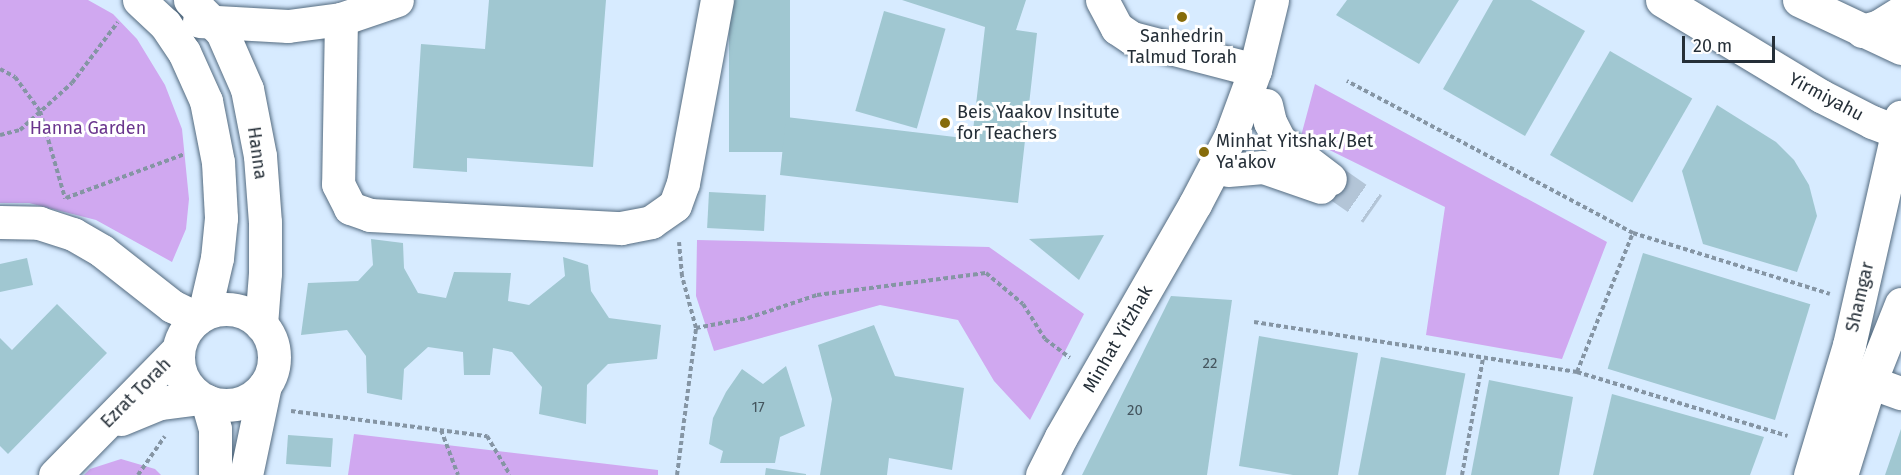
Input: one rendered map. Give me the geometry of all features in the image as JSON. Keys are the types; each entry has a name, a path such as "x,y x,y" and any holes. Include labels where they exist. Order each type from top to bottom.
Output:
{"street":[{"path":"165,24 201,10 288,26 341,19 397,0"},
{"path":"341,19 338,184 350,208 370,215 621,228 651,222 675,205 683,183 717,0"},
{"path":"1102,0 1117,28 1132,38 1255,70"},
{"name":"Minhat Yitzhak","path":"1042,475 1195,204 1231,135 1255,70 1272,0"},
{"name":"Minhat Yitzhak","path":"1195,204 1228,170 1266,105 1280,63 1293,0"},
{"name":"Yirmiyahu","path":"1662,0 1803,86 1900,128"},
{"path":"1799,0 1901,48"},
{"path":"130,9 165,24 184,52 206,101 214,143 221,218 217,258 190,331 180,373 188,387 203,399 223,405 239,404 254,397 265,385"},
{"name":"Hanna","path":"201,10 222,32 247,89 260,156 265,273 261,324"},
{"path":"1862,31 1879,26 1901,12"},
{"path":"1228,170 1263,167 1327,184 1280,141 1270,122 1266,105"},
{"name":"Shamgar","path":"1815,460 1849,345 1900,128"},
{"path":"0,222 39,223 73,234 122,266 146,292 190,331"},
{"name":"Shamgar","path":"1840,475 1870,382 1901,304"},
{"path":"190,331 219,309 234,310 249,315 261,324 270,339 274,354 272,370 265,385 246,475"},
{"name":"Ezrat Torah","path":"55,475 148,383 190,331"},
{"path":"1870,382 1901,393"},
{"name":"Ezrat Torah","path":"93,435 140,410 176,399 203,399"},
{"path":"203,399 215,429 215,475"}],"path":[{"path":"0,135 20,130 72,83 130,9"},
{"path":"0,69 15,77 40,111 66,198"},
{"path":"1347,81 1633,233 1830,294"},
{"path":"55,202 214,143"},
{"path":"675,205 682,276 696,328 677,475"},
{"path":"1577,372 1633,233"},
{"path":"696,328 748,318 817,295 986,273 1023,304 1046,339 1095,378"},
{"path":"1254,322 1577,372 1815,460"},
{"path":"1462,475 1483,358"},
{"path":"287,411 487,436 510,475"},
{"path":"441,430 458,475"},
{"path":"138,475 167,433"}],"green space":[{"name":"Hanna Garden","path":"0,0 88,0 113,14 137,39 165,85 182,129 189,199 186,229 172,262 96,220 29,203 0,203"},
{"path":"1315,84 1607,242 1562,359 1426,335 1445,207 1301,136"},
{"path":"697,240 989,247 1084,314 1030,420 994,381 958,320 880,305 714,351 696,296"},
{"path":"354,434 658,470 658,475 348,475"},
{"path":"121,459 155,469 161,475 84,475 90,469"}],"building":[{"path":"489,0 606,0 593,167 467,158 467,172 413,168 421,44 485,49"},
{"path":"729,0 790,0 790,152 729,152"},
{"path":"902,0 1026,0 1016,30 1037,33 1018,203 780,175 786,117 972,139 985,27"},
{"path":"1347,0 1459,0 1419,64 1336,15"},
{"path":"1493,0 1531,0 1585,31 1525,136 1443,89"},
{"path":"884,11 946,29 917,129 855,111"},
{"path":"1610,51 1692,98 1632,202 1550,155"},
{"path":"1717,105 1776,142 1794,160 1809,185 1817,216 1797,272 1703,244 1682,171"},
{"path":"709,192 766,195 764,231 707,228"},
{"path":"1104,235 1079,280 1029,239"},
{"path":"371,239 403,243 404,268 418,293 446,298 454,272 511,273 508,301 529,305 565,276 563,257 588,265 591,291 609,318 661,325 657,359 608,364 587,385 586,424 539,414 542,387 512,352 493,348 490,375 464,375 463,352 428,347 404,369 402,400 367,393 366,356 347,330 301,335 308,283 358,281 373,265"},
{"path":"1643,253 1810,304 1775,420 1608,369"},
{"path":"27,258 33,285 0,292 0,264"},
{"path":"1171,296 1232,300 1207,475 1082,475"},
{"path":"57,304 107,353 8,454 0,446 0,338 12,350"},
{"path":"874,325 895,376 964,388 952,470 889,458 887,475 820,475 832,399 818,345"},
{"path":"1259,336 1358,353 1338,475 1293,475 1239,466"},
{"path":"1381,357 1465,373 1446,475 1358,475"},
{"path":"786,366 805,426 780,437 775,463 720,463 723,451 709,444 713,418 726,392 742,369 763,384"},
{"path":"1489,380 1573,397 1559,475 1471,475"},
{"path":"1612,394 1764,437 1750,475 1593,475"},
{"path":"1901,429 1901,475 1885,475"},
{"path":"288,435 333,438 331,467 286,464"},
{"path":"766,468 806,474 806,475 765,475"}],"tunnel":[{"path":"1330,179 1373,209"}],"place":[{"name":"Sanhedrin Talmud Torah","path":"1182,17"},
{"name":"Beis Yaakov Insitute for Teachers","path":"945,123"},
{"name":"Minhat Yitshak/Bet Ya'akov","path":"1204,152"}]}
